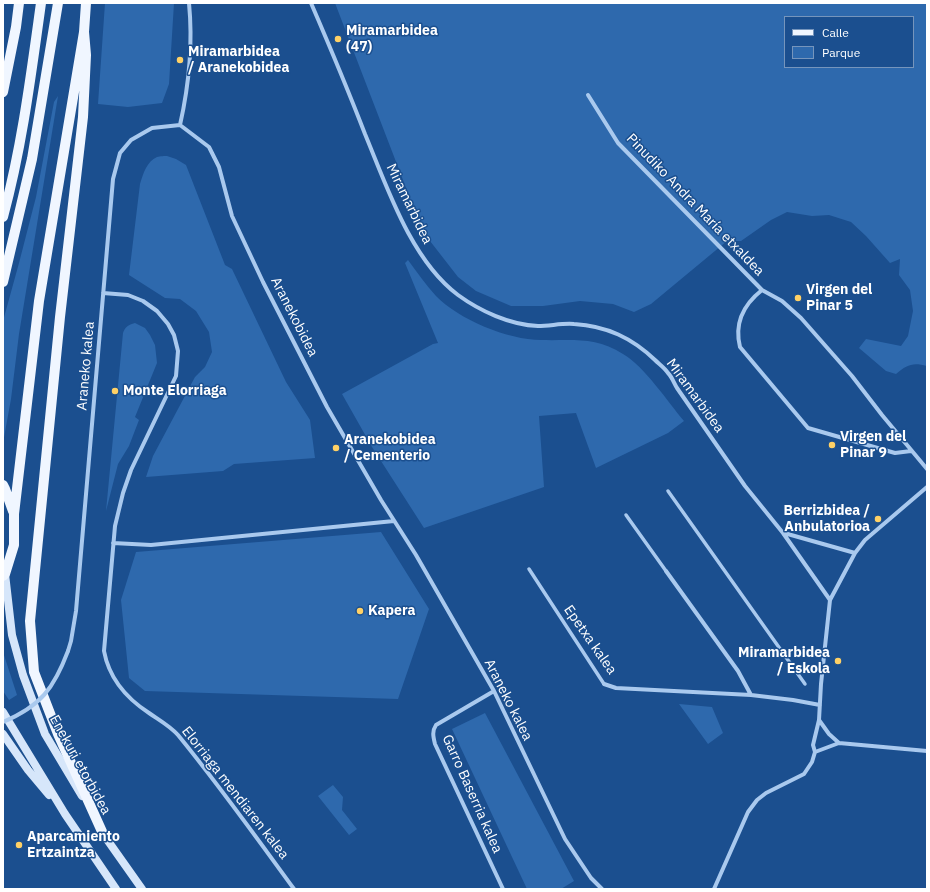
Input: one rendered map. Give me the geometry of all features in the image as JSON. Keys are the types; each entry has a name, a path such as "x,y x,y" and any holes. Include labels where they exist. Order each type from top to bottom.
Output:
{"main road":[{"path":"3,92 16,27 19,3"},
{"path":"3,218 15,167 27,103 41,3"},
{"path":"3,282 32,159 58,3"},
{"path":"4,575 14,545 14,514 39,302 84,32 86,3"},
{"path":"84,32 86,55 83,117 60,317 30,621 34,672 58,734 104,836"},
{"path":"3,486 14,514"},
{"name":"Enekuri etorbidea","path":"4,575 12,636 23,675 45,734 104,836 142,889"},
{"path":"3,712 65,814 116,889"},
{"path":"3,734 28,770 65,814"}],"street":[{"path":"180,125 188,85 190,42 189,3"},
{"name":"Miramarbidea","path":"312,3 400,215 410,236 427,263 457,294 474,306 501,318 538,326 573,324 595,326 619,334 641,347 668,372 677,388 745,486 783,533 830,600"},
{"name":"Pinudiko Andra María etxaldea","path":"588,94 618,143 762,290 782,301 801,318 852,376 927,469"},
{"name":"Araneko kalea","path":"3,722 23,712 49,690 60,671 71,642 76,611 113,179 120,154 131,140 152,128 180,125"},
{"name":"Aranekobidea","path":"180,125 210,147 219,167 232,216 263,282 327,407 394,521"},
{"name":"Pinudiko Andra María etxaldea","path":"762,290 746,305 742,314 739,324 738,337 740,347 808,428 895,453 911,451"},
{"name":"Elorriaga mendiaren kalea","path":"103,293 128,295 142,301 157,311 168,324 174,335 178,351 176,376 131,470 114,526 104,651 106,663 126,695 176,733 294,889"},
{"path":"714,889 748,812 757,800 766,793 804,774 812,762 815,752 813,746 819,720 830,600 855,552 865,540 927,487"},
{"path":"668,491 805,684"},
{"path":"626,515 738,671 751,695"},
{"path":"113,543 151,545 394,521"},
{"name":"Araneko kalea","path":"394,521 416,555 494,691 565,839 591,878 602,889"},
{"path":"783,533 855,552"},
{"name":"Epetxa kalea","path":"529,569 604,684 616,688 751,695 820,705"},
{"name":"Garro Baserria kalea","path":"494,691 436,725 433,730 435,744 503,889"},
{"path":"819,720 829,734 839,743"},
{"path":"815,752 839,743 927,751"}],"green space":[{"path":"105,3 174,3 169,84 162,103 128,107 98,104"},
{"path":"335,3 927,3 927,366 917,364 910,365 903,368 896,374 886,371 859,348 866,339 901,346 908,336 913,311 910,290 899,275 900,259 890,263 866,236 851,222 829,215 812,216 787,212 771,220 741,241 727,241 651,304 634,312 613,304 580,301 543,306 511,306 476,291 458,277 423,232"},
{"path":"58,96 19,334 11,399 3,443 3,321 36,197 54,102"},
{"path":"161,156 167,156 186,165 225,265 232,269 286,382 310,420 315,458 234,464 223,471 146,477 153,456 195,377 205,367 212,352 209,332 196,311 180,299 165,298 129,275 141,180 146,168 154,159"},
{"path":"408,260 432,292 445,304 457,313 484,327 528,339 593,342 613,348 631,360 647,375 684,421 668,433 596,468 576,413 539,416 544,487 424,528 372,447 342,394 433,344 438,343 405,263"},
{"path":"135,323 145,328 150,335 155,345 157,363 135,417 139,420 129,446 118,464 106,511 123,333 127,326"},
{"path":"381,532 429,609 398,699 145,691 129,678 121,600 136,552"},
{"path":"3,652 17,695 9,700 3,691"},
{"path":"679,704 712,707 723,733 708,744"},
{"path":"485,713 574,881 561,889 527,889 452,729"},
{"path":"333,785 343,797 342,810 357,829 349,835 318,796"}],"place":[{"name":"Miramarbidea (47)","path":"338,39"},
{"name":"Miramarbidea / Aranekobidea","path":"180,60"},
{"name":"Virgen del Pinar 5","path":"798,298"},
{"name":"Monte Elorriaga","path":"115,391"},
{"name":"Virgen del Pinar 9","path":"832,445"},
{"name":"Aranekobidea / Cementerio","path":"336,448"},
{"name":"Berrizbidea / Anbulatorioa","path":"878,519"},
{"name":"Kapera","path":"360,611"},
{"name":"Miramarbidea / Eskola","path":"838,661"},
{"name":"Aparcamiento Ertzaintza","path":"19,845"}]}
